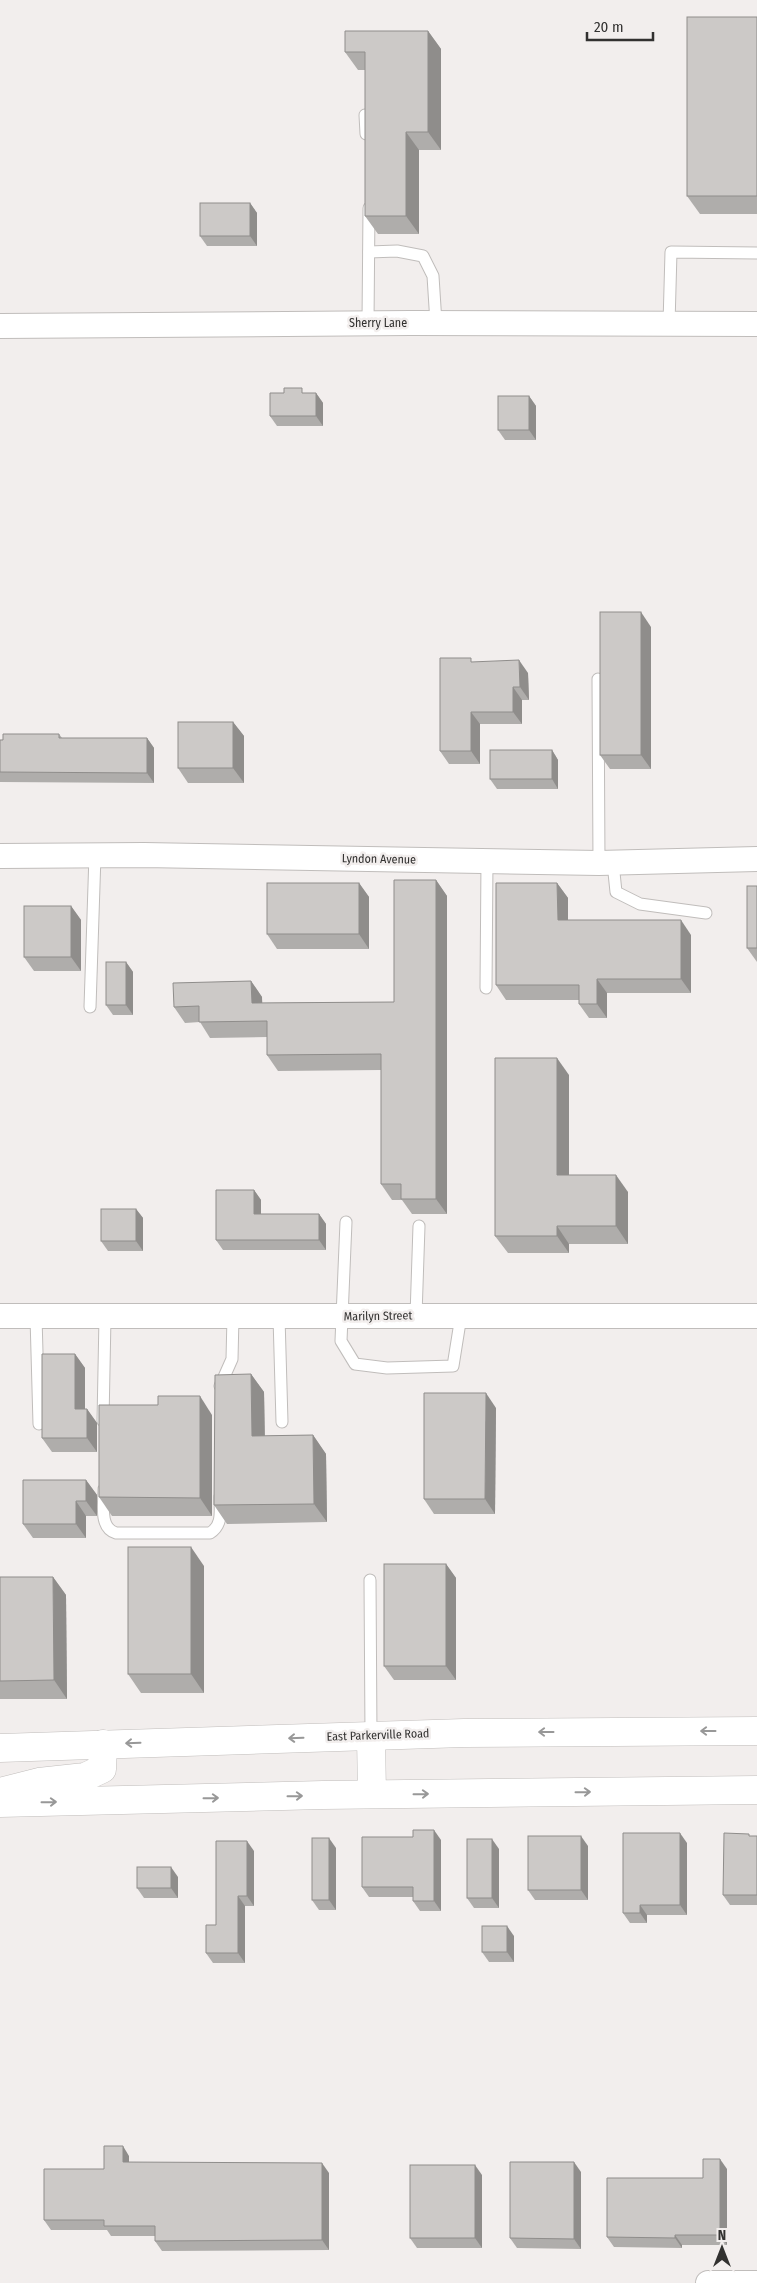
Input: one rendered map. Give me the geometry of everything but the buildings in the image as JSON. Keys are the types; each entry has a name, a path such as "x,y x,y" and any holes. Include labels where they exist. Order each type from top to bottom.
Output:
{"main road":[{"name":"East Parkerville Road","path":"0,1748 464,1732 757,1731"},
{"path":"370,1736 372,1794"},
{"path":"0,1792 39,1782 85,1777 102,1769 103,1744"},
{"path":"0,1803 372,1794 757,1790"}],"street":[{"name":"Sherry Lane","path":"0,326 368,323 757,324"},
{"name":"Lyndon Avenue","path":"0,856 606,863 757,859"},
{"name":"Marilyn Street","path":"0,1316 233,1318 757,1316"},
{"path":"708,2283 757,2283"}],"lane":[{"path":"365,115 366,144"},
{"path":"368,192 368,323"},
{"path":"369,252 398,251 423,256 433,276 436,323"},
{"path":"670,324 671,252 757,253"},
{"path":"598,679 606,863 616,892 640,904 706,913"},
{"path":"90,1007 95,856"},
{"path":"486,988 487,861"},
{"path":"346,1222 341,1341 355,1364 386,1368 453,1366 461,1316"},
{"path":"416,1316 419,1226"},
{"path":"36,1317 39,1424"},
{"path":"279,1317 282,1422"},
{"path":"103,1438 105,1318"},
{"path":"220,1400 220,1384 230,1366 234,1349 233,1318"},
{"path":"104,1478 106,1526 110,1531 116,1533 210,1533 216,1529 220,1522 220,1484"},
{"path":"370,1580 370,1736"}]}
